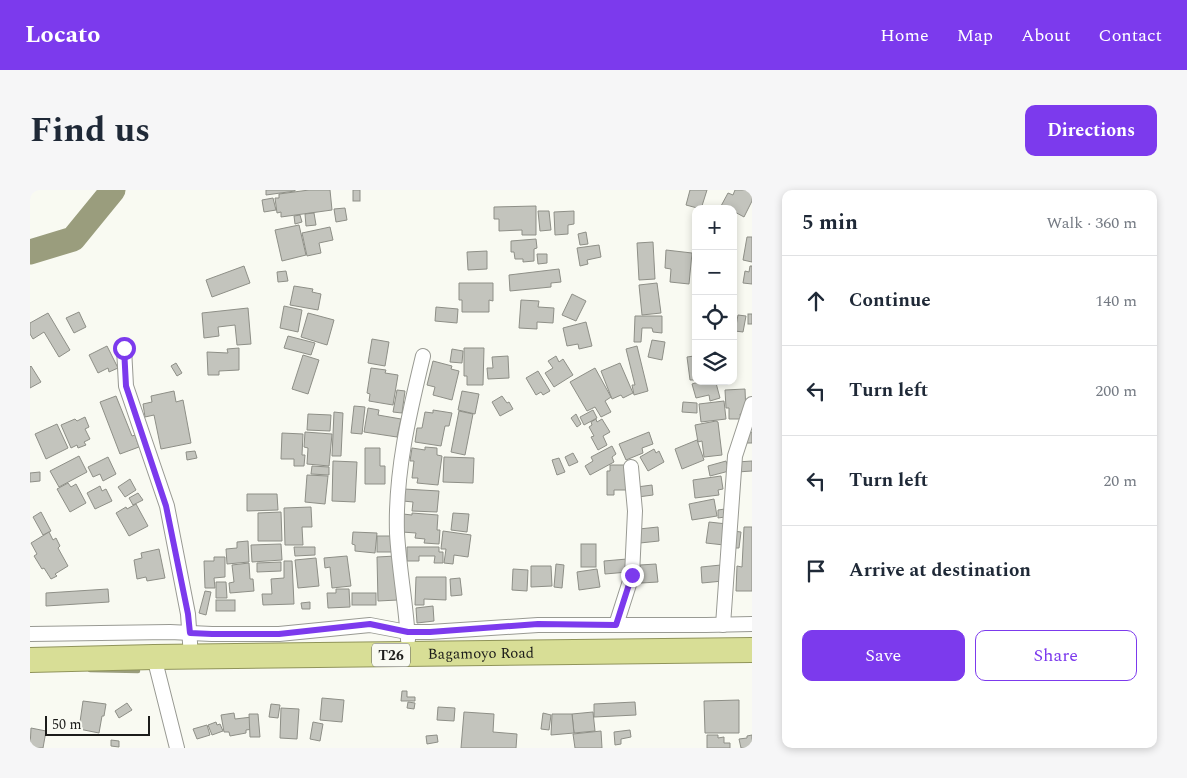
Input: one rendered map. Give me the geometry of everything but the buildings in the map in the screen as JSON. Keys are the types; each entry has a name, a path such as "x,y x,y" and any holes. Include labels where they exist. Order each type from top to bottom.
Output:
{"highway":[{"name":"Bagamoyo Road","path":"30,660 191,657 408,643 752,650"}],"street":[{"path":"124,348 126,386 166,506 188,614 191,657"},
{"path":"408,643 397,534 398,502 400,465 423,356"},
{"path":"723,625 735,456 752,404"},
{"path":"616,625 632,575 635,511 631,467"},
{"path":"30,634 279,634 370,624 408,643"},
{"path":"408,643 430,632 538,624 752,624"},
{"path":"154,658 176,748"}],"waterway":[{"path":"30,252 73,239 113,190"},
{"path":"90,670 138,671"}],"route":[{"path":"124,348 126,386 166,506 188,614 190,633 279,634 370,624 408,632 538,624 616,625 632,575"}]}
